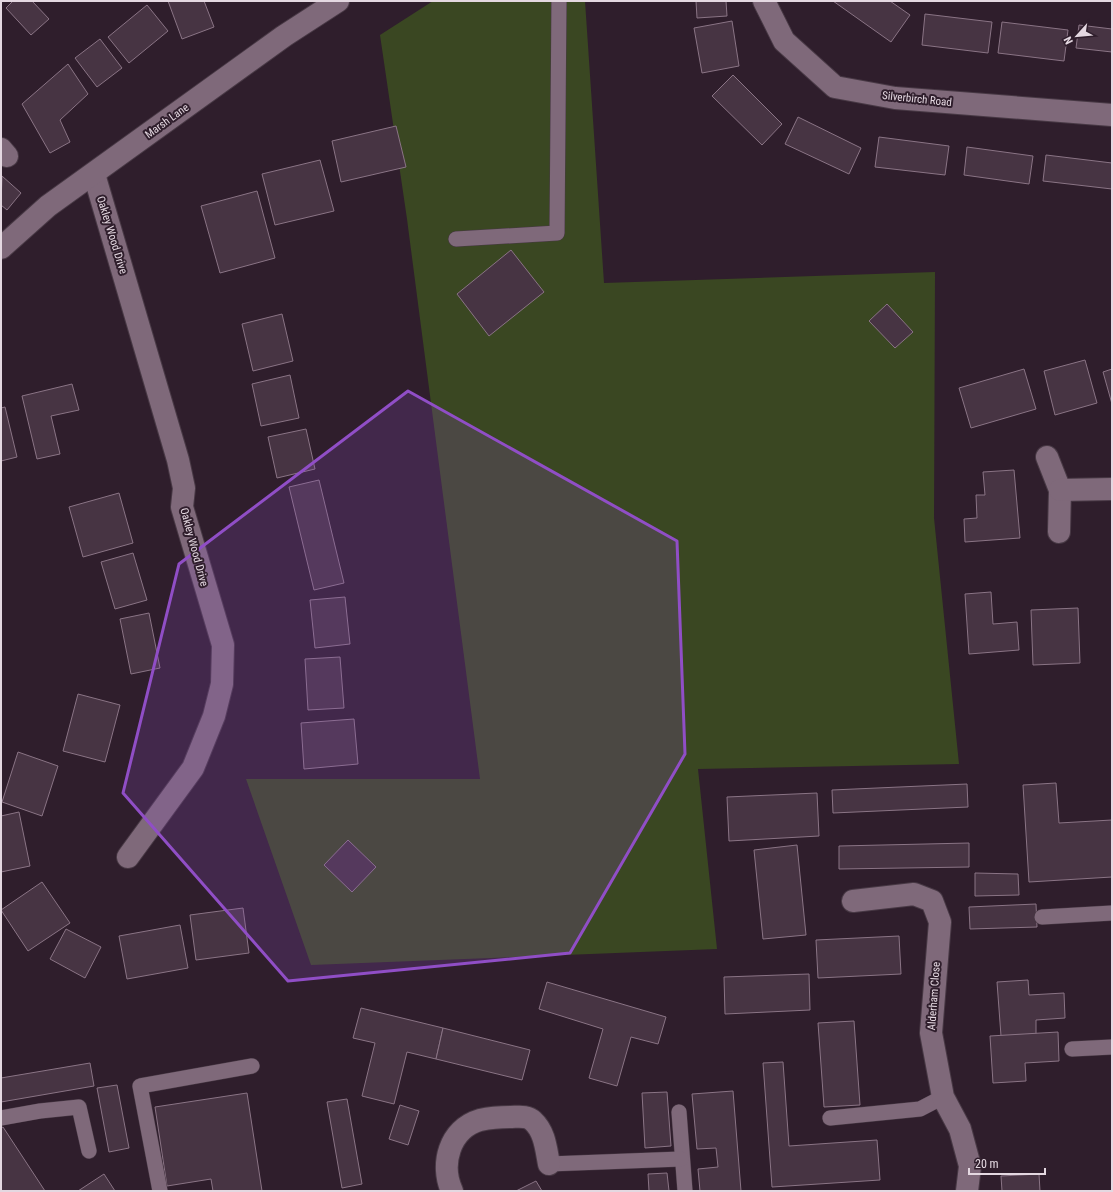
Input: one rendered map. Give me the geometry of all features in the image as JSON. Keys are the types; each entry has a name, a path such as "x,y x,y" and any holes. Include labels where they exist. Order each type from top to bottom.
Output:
{"street":[{"name":"Marsh Lane","path":"1,248 48,206 284,36 338,1"},
{"name":"Silverbirch Road","path":"764,1 784,41 835,87 895,98 1112,115"},
{"name":"Oakley Wood Drive","path":"94,174 178,460 184,488 182,507 222,645 222,684 214,716 193,768 128,857"},
{"path":"1048,457 1060,490 1059,532"},
{"path":"1060,490 1112,489"},
{"name":"Alderham Close","path":"853,901 914,894 932,901 940,922 931,1033 943,1097 960,1129 970,1166 967,1191"},
{"path":"452,1191 446,1168 447,1156 452,1144 464,1129 479,1120 505,1117 527,1117 532,1120 543,1134 549,1164"}],"lane":[{"path":"456,239 557,233 559,1"},
{"path":"1042,916 1112,913"},
{"path":"1072,1049 1112,1048"},
{"path":"160,1191 140,1086 252,1066"},
{"path":"830,1118 920,1109 943,1097"},
{"path":"1,1118 40,1111 79,1107 90,1151"},
{"path":"679,1112 685,1191"},
{"path":"549,1164 682,1158"}],"highlighted area":[{"path":"408,391 677,541 685,754 570,953 288,981 123,793 179,564"}],"green space":[{"path":"433,1 585,1 604,283 935,272 934,518 959,764 698,769 717,949 311,965 246,779 480,779 407,219 380,35"}],"building":[{"path":"13,1 32,1 49,19 31,35 6,8"},
{"path":"168,1 204,1 214,27 182,39"},
{"path":"696,1 726,1 727,16 697,18"},
{"path":"833,1 890,1 910,15 891,42"},
{"path":"147,5 168,31 129,63 108,37"},
{"path":"925,14 992,22 988,53 922,45"},
{"path":"732,21 739,66 702,73 694,28"},
{"path":"1002,22 1068,30 1064,61 998,53"},
{"path":"1079,25 1112,29 1112,52 1076,48"},
{"path":"100,39 122,68 97,87 75,58"},
{"path":"68,64 88,94 60,120 70,142 50,153 22,104"},
{"path":"733,75 782,124 762,145 712,96"},
{"path":"798,117 861,148 849,174 785,144"},
{"path":"396,126 406,167 341,182 332,141"},
{"path":"879,137 949,146 945,175 875,167"},
{"path":"967,147 1033,156 1029,184 964,175"},
{"path":"1046,155 1112,163 1112,189 1043,181"},
{"path":"320,160 334,211 275,225 262,174"},
{"path":"2,176 21,193 7,210 1,205"},
{"path":"257,191 275,258 220,273 201,206"},
{"path":"511,250 544,292 489,336 457,294"},
{"path":"887,304 913,332 895,348 869,321"},
{"path":"282,314 293,361 253,371 242,324"},
{"path":"1085,360 1097,403 1055,415 1044,371"},
{"path":"1024,369 1036,409 971,428 959,388"},
{"path":"1112,369 1112,404 1103,372"},
{"path":"290,375 299,418 261,426 252,384"},
{"path":"72,384 79,410 51,416 60,454 37,459 22,396"},
{"path":"5,407 17,457 1,461 1,408"},
{"path":"306,429 315,469 277,478 268,437"},
{"path":"1014,470 1020,538 965,542 964,519 977,518 976,495 985,495 983,472"},
{"path":"319,480 344,583 314,590 289,487"},
{"path":"119,493 133,543 83,557 69,507"},
{"path":"133,553 147,600 115,609 101,562"},
{"path":"991,592 993,624 1017,622 1019,650 969,654 965,594"},
{"path":"345,597 350,644 315,648 310,600"},
{"path":"1078,608 1080,663 1033,665 1031,610"},
{"path":"149,613 160,668 131,674 120,619"},
{"path":"340,657 344,708 308,710 305,659"},
{"path":"78,694 120,705 105,762 63,751"},
{"path":"354,719 358,764 304,769 301,723"},
{"path":"18,752 58,766 42,816 2,802"},
{"path":"1056,783 1059,823 1112,820 1112,877 1029,882 1023,785"},
{"path":"967,784 968,807 833,813 832,790"},
{"path":"817,793 819,836 729,841 727,797"},
{"path":"19,812 30,866 1,872 1,816"},
{"path":"348,840 376,867 352,892 324,865"},
{"path":"969,843 969,867 839,869 839,846"},
{"path":"797,845 806,935 763,939 754,850"},
{"path":"975,873 1018,874 1019,895 975,896"},
{"path":"42,882 70,923 28,951 1,910"},
{"path":"1036,904 1037,927 970,929 969,907"},
{"path":"243,908 249,953 196,960 190,915"},
{"path":"180,925 188,968 127,979 119,936"},
{"path":"66,929 101,947 85,978 50,959"},
{"path":"899,936 901,974 818,978 816,940"},
{"path":"809,974 810,1010 725,1014 724,977"},
{"path":"1028,980 1029,995 1064,993 1065,1018 1036,1020 1036,1034 1001,1036 997,982"},
{"path":"547,982 666,1017 658,1044 631,1037 617,1086 589,1078 603,1029 539,1009"},
{"path":"361,1008 443,1028 436,1059 407,1052 394,1104 362,1096 375,1043 353,1038"},
{"path":"854,1021 860,1105 824,1107 818,1023"},
{"path":"443,1028 530,1050 522,1080 436,1059"},
{"path":"1058,1032 1059,1061 1025,1063 1026,1081 993,1083 990,1036"},
{"path":"783,1062 789,1146 877,1140 880,1180 772,1187 763,1063"},
{"path":"90,1063 94,1086 1,1102 1,1078"},
{"path":"117,1085 129,1148 109,1152 97,1088"},
{"path":"733,1091 741,1191 700,1191 698,1169 718,1167 716,1148 697,1149 692,1094"},
{"path":"667,1092 671,1146 645,1148 642,1093"},
{"path":"247,1093 262,1191 213,1191 211,1179 167,1186 155,1107"},
{"path":"347,1099 362,1184 342,1188 327,1102"},
{"path":"400,1105 419,1111 408,1145 389,1139"},
{"path":"3,1127 45,1191 1,1191 1,1128"},
{"path":"667,1173 669,1191 649,1191 648,1174"},
{"path":"104,1174 115,1191 78,1191"},
{"path":"1039,1174 1040,1191 1002,1191 1001,1176"},
{"path":"536,1181 542,1191 516,1191"}]}
